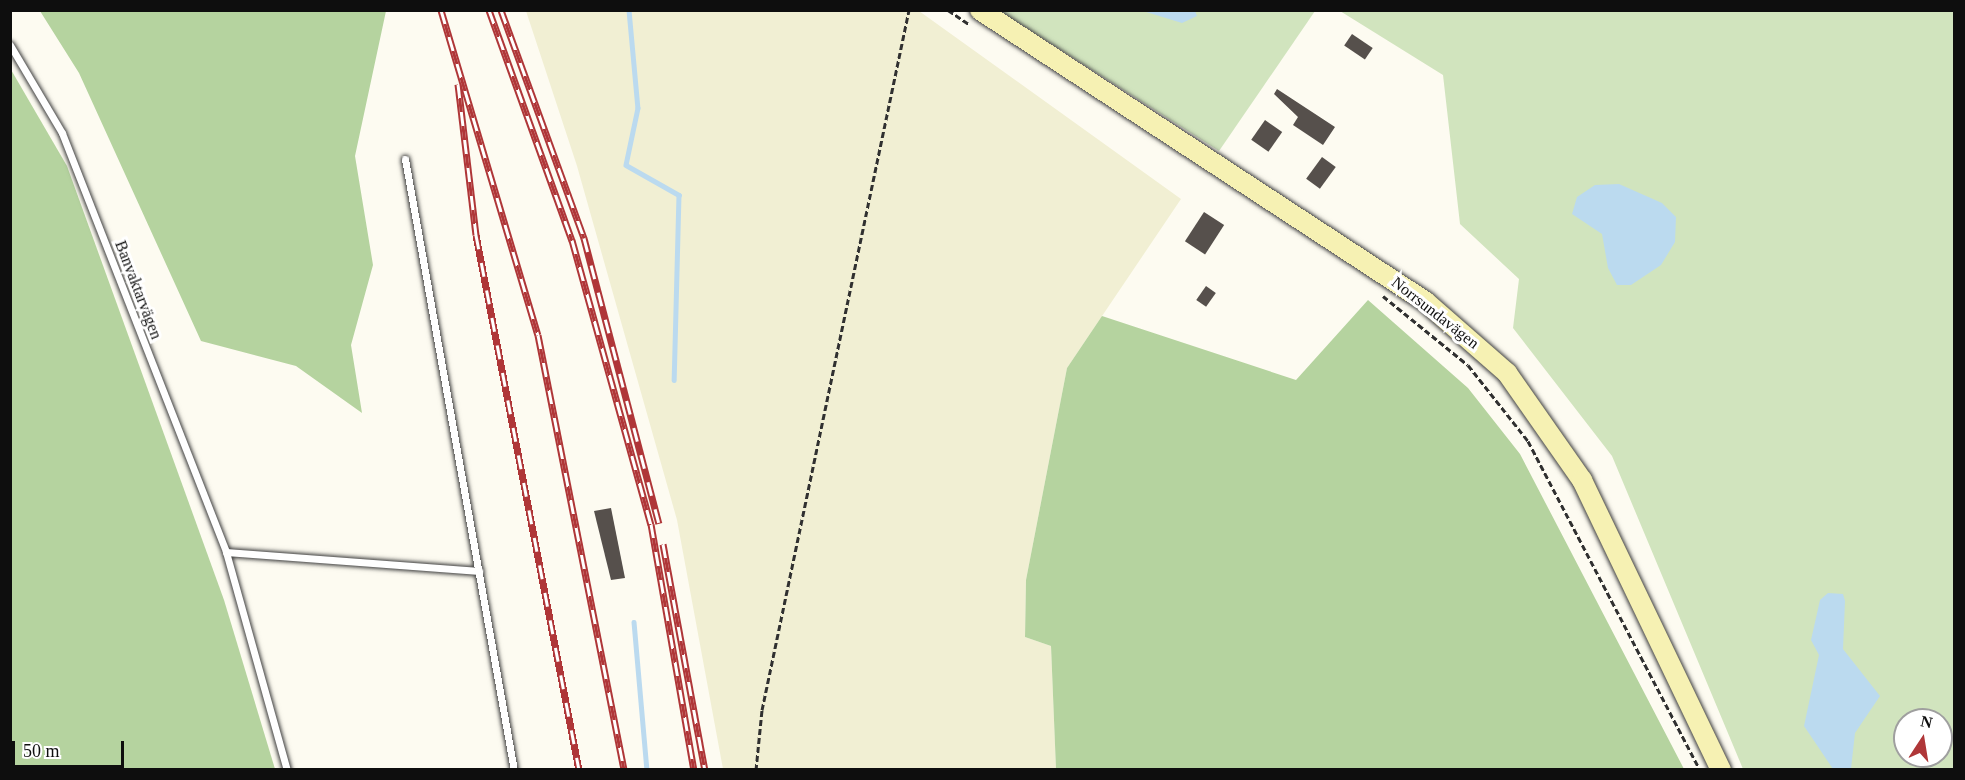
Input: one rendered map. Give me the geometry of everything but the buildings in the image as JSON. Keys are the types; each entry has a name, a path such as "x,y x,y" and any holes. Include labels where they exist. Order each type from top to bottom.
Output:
{"street":[{"name":"Norrsundavägen","path":"979,20 1426,302 1507,373 1582,480 1721,770"}],"lane":[{"name":"Banvaktarvägen","path":"10,45 62,133 226,552 287,770"},
{"path":"405,159 514,770"},
{"path":"226,552 478,571"}],"path":[{"path":"756,770 762,710 909,10"},
{"path":"948,10 979,20"},
{"path":"1376,290 1468,365 1528,441 1700,770"}],"shaded area":[{"path":"526,11 919,11 1181,199 1067,368 1026,580 1025,637 1051,646 1056,769 723,769 677,520 577,166"}],"green space":[{"path":"40,11 386,11 355,156 373,265 351,345 362,413 296,366 201,341 79,73"},
{"path":"1000,11 1315,11 1219,151"},
{"path":"1340,11 1954,11 1954,769 1743,769 1612,456 1513,328 1519,279 1460,224 1443,75"},
{"path":"10,68 67,166 224,600 275,769 11,769"},
{"path":"1368,300 1468,388 1520,454 1684,769 1056,769 1051,646 1025,637 1026,580 1067,368 1102,316 1296,380"}],"water":[{"path":"1143,11 1195,11 1197,16 1182,23"},
{"path":"1619,184 1662,203 1676,217 1675,242 1661,265 1631,285 1617,285 1608,268 1602,234 1572,214 1577,197 1595,185"},
{"path":"1828,593 1843,594 1845,601 1843,649 1880,696 1855,733 1851,769 1833,769 1804,726 1819,655 1811,640 1820,600"}],"waterway":[{"path":"629,10 638,108 626,165 679,195 674,380"},
{"path":"634,622 647,770"}],"railway":[{"path":"441,10 538,335 624,770"},
{"path":"489,10 572,240 651,524 694,770"},
{"path":"501,10 584,238 659,523"},
{"path":"458,84 476,235 579,770"},
{"path":"663,544 705,770"}]}
